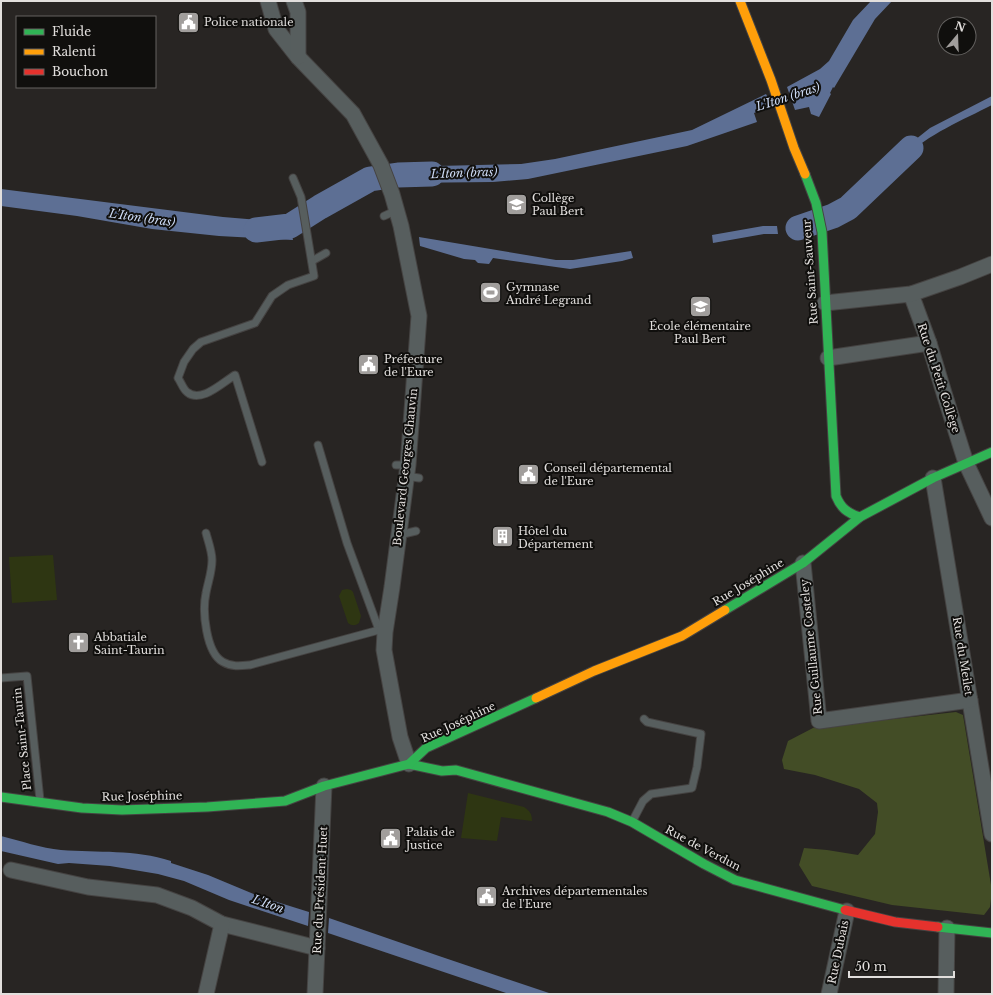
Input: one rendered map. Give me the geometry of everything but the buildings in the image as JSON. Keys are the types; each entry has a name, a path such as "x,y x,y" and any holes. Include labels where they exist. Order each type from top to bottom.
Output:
{"main road":[{"name":"Rue Saint-Sauveur","path":"740,1 771,80 794,148 816,203 821,227 836,496 840,507 850,514 860,517"},
{"name":"Rue Joséphine","path":"1,797 82,808 122,810 207,807 285,801 324,786 409,764 426,748 594,671 682,636 803,564 860,517 933,478 992,452"},
{"path":"448,739 445,756 456,770"},
{"name":"Rue de Verdun","path":"409,764 442,771 456,770 608,812 632,822 704,864 735,880 847,911 895,922 992,933"}],"street":[{"name":"Boulevard Georges Chauvin","path":"268,1 276,29 298,57 353,114 381,165 392,194 390,213 401,226 419,316 407,471 399,535 382,631 384,650 400,737 409,764"},
{"path":"298,57 299,5"},
{"path":"825,303 911,294 992,264"},
{"name":"Rue du Petit Collège","path":"911,294 929,343 966,463 992,518"},
{"path":"828,358 929,343"},
{"name":"Rue du Meilet","path":"933,478 992,834"},
{"name":"Rue Guillaume Costeley","path":"803,564 819,721 970,700"},
{"name":"Rue du Président Huet","path":"315,994 324,786"},
{"path":"11,870 88,887 157,895 192,908 222,924 317,948"},
{"name":"Rue Dubais","path":"829,994 847,911"},
{"path":"206,994 222,924"},
{"path":"946,994 947,928"}],"lane":[{"path":"262,462 235,375 209,393 196,396 187,392 178,378 184,362 193,349 201,342 254,323 272,296 288,284 314,276 301,197 293,178"},
{"path":"312,260 326,253"},
{"path":"206,533 212,559 210,576 205,594 205,619 210,645 214,654 222,662 234,666 250,665 382,631 347,542 318,445"},
{"path":"399,535 416,531"},
{"name":"Place Saint-Taurin","path":"1,678 27,676 40,802"},
{"path":"632,822 643,801 651,794 692,788 697,767 701,734 647,722 644,719"}],"green space":[{"path":"53,555 57,600 12,603 9,557"},
{"path":"347,589 353,592 361,616 359,623 355,625 348,623 339,596 342,590"},
{"path":"956,712 963,715 992,891 990,907 984,915 892,905 812,886 799,865 804,848 858,855 875,834 878,812 877,803 859,789 815,775 784,769 782,760 788,741 813,728"},
{"path":"468,793 524,807 532,816 532,821 501,817 497,841 461,838"}],"water":[{"path":"871,1 892,1 875,19 834,88 833,87 819,117 811,114 809,107 795,110 787,87 820,69 829,61 853,20"},
{"path":"766,94 772,106 754,113 757,122 687,146 528,179 493,182 401,183 395,167 521,164 555,159 692,130"},
{"path":"992,96 992,105 946,128 913,149 904,158 906,160 888,174 883,168 901,151 930,128"},
{"path":"366,169 374,189 351,195 321,213 318,198 357,177"},
{"path":"879,173 884,178 842,220 835,221 830,208 851,199 869,184"},
{"path":"1,189 223,217 269,221 288,216 293,240 219,236 152,229 77,216 1,206"},
{"path":"807,220 810,231 799,233 797,223"},
{"path":"763,226 777,226 778,234 764,234 713,243 712,235"},
{"path":"419,237 556,260 573,260 631,251 633,258 570,269 493,258 489,264 478,263 475,260 464,259 420,246"},
{"name":"L'Iton","path":"1,836 54,849 130,853 157,857 171,861 171,863 208,875 261,897 309,912 308,926 229,900 184,881 158,874 110,866 69,863 58,864 1,851"},
{"path":"329,918 552,994 509,994 328,933"}],"waterway":[{"path":"798,228 833,216 848,208 911,148"},
{"name":"L'Iton (bras)","path":"256,230 290,226 370,179 398,175 432,174"}],"traffic: fast":[{"path":"805,174 816,203 822,232 836,496 845,510 860,517"},
{"path":"725,610 803,563 860,517 933,478 992,452"},
{"path":"1,797 82,808 122,810 207,807 285,801 324,786 409,764 426,748 536,698"},
{"path":"409,764 442,771 456,770 608,812 632,822 704,864 735,880 845,910"},
{"path":"938,927 992,933"}],"traffic: slow":[{"path":"740,1 771,80 794,148 805,174"},
{"path":"536,698 594,671 682,636 725,610"}],"traffic: jam":[{"path":"845,910 895,922 938,927"}],"place":[{"name":"Police nationale","path":"188,22"},
{"name":"Collège Paul Bert","path":"517,204"},
{"name":"Gymnase André Legrand","path":"490,293"},
{"name":"École élémentaire Paul Bert","path":"700,306"},
{"name":"Préfecture de l'Eure","path":"368,365"},
{"name":"Conseil départemental de l'Eure","path":"529,474"},
{"name":"Hôtel du Département","path":"502,537"},
{"name":"Abbatiale Saint-Taurin","path":"79,643"},
{"name":"Palais de Justice","path":"390,838"},
{"name":"Archives départementales de l'Eure","path":"486,897"}]}
